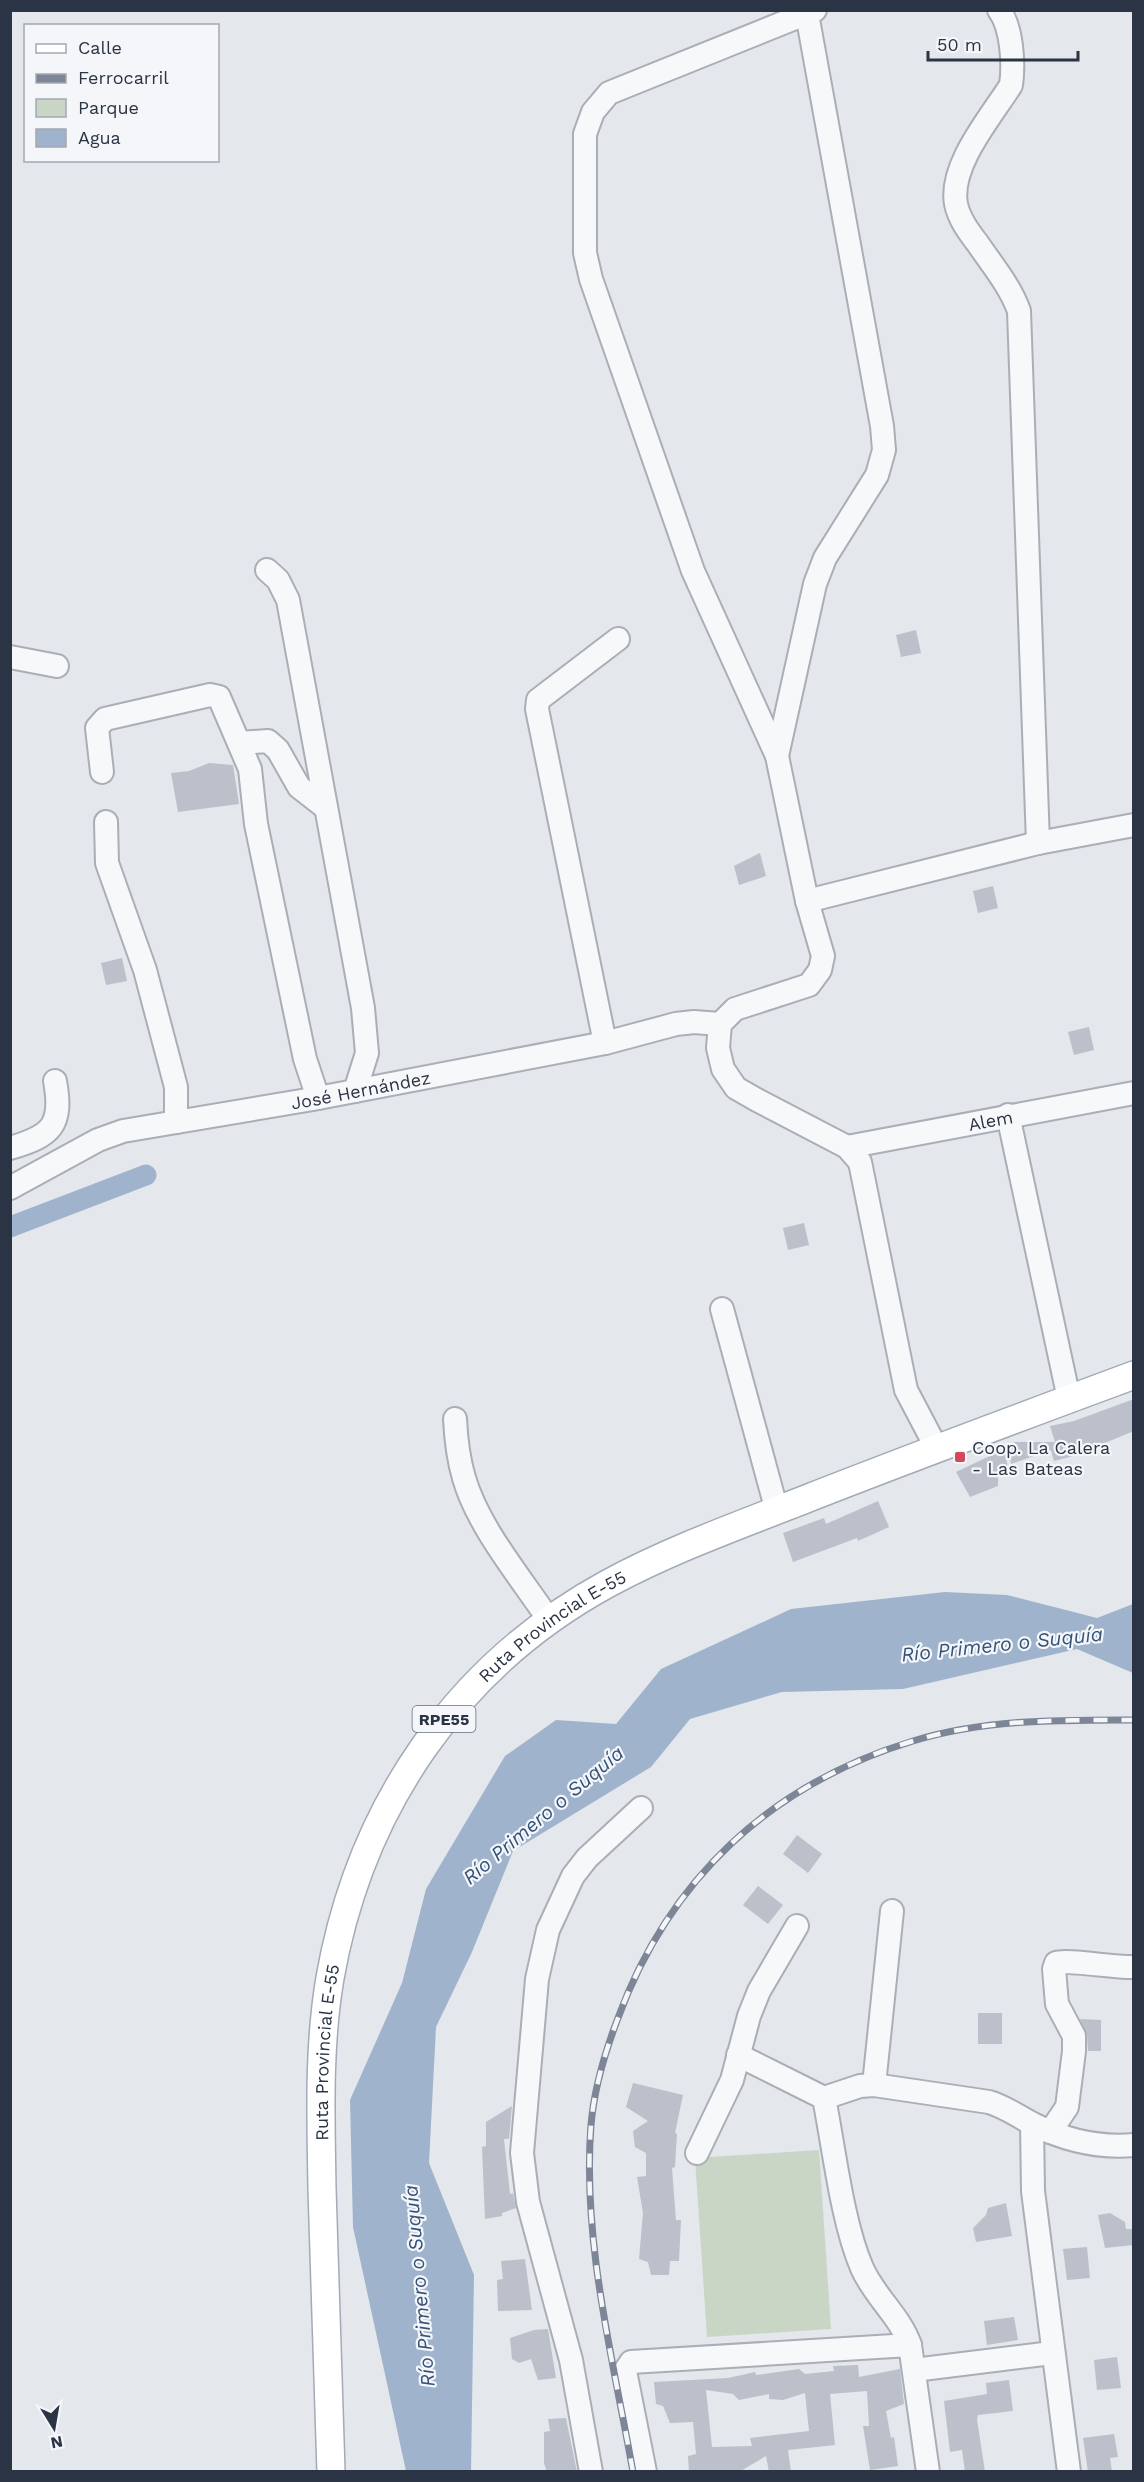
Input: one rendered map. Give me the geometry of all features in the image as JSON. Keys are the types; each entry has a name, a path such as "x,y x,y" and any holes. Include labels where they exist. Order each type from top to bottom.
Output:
{"main road":[{"name":"Ruta Provincial E-55","path":"331,2472 320,2093 325,2016 338,1944 350,1898 374,1832 409,1767 428,1739 474,1685 515,1647 549,1620 645,1565 777,1511 1134,1375"}],"street":[{"path":"999,10 1005,22 1012,72 1011,85 960,166 955,184 956,205 964,225 1012,294 1019,311 1038,843"},
{"path":"777,756 818,575 825,558 877,475 884,450 882,426 811,12 609,93 593,112 585,134 585,253 600,309 693,571 777,756 807,901 823,956 820,970 809,985 735,1009 720,1024 718,1048 723,1069 736,1088 847,1147 860,1162 906,1390 937,1449"},
{"path":"267,570 278,580 288,600 367,1033 367,1053 355,1091"},
{"path":"605,1043 537,710 538,700 618,639"},
{"path":"10,657 57,666"},
{"path":"102,772 97,728 105,719 210,695 219,697 250,769 256,824 305,1059 318,1098"},
{"path":"239,742 268,741 278,750 299,787 326,808"},
{"path":"106,822 107,863 145,970 176,1087 176,1122"},
{"path":"807,901 1038,843 1134,825"},
{"name":"José Hernández","path":"10,1188 98,1140 123,1131 318,1098 605,1043 676,1024 694,1022 720,1024"},
{"path":"10,1148 33,1141 47,1133 55,1122 59,1100 55,1081"},
{"name":"Alem","path":"847,1147 1134,1093"},
{"path":"1008,1116 1069,1399"},
{"path":"722,1309 777,1511"},
{"path":"454,1419 457,1450 464,1480 482,1518 549,1620"},
{"path":"591,2472 571,2360 528,2202 522,2153 537,1979 548,1930 573,1876 587,1858 641,1808"},
{"path":"874,2085 892,1911"},
{"path":"697,2153 732,2080 759,1991 797,1926"},
{"path":"1069,2472 1033,2191 1041,2128 1067,2107 1074,2051 1074,2036 1057,2004 1053,1969 1056,1963 1063,1960 1094,1966 1134,1967"},
{"path":"738,2055 824,2098 860,2086 874,2085 989,2102 1004,2107 1041,2128 1100,2145 1134,2145"},
{"path":"824,2098 850,2228 859,2260 869,2281 903,2326 910,2345 928,2472"},
{"path":"645,2472 625,2371 632,2362 910,2345"},
{"path":"914,2370 1052,2353"}],"green space":[{"path":"819,2150 831,2329 707,2337 695,2158"}],"water":[{"name":"Río Primero o Suquía","path":"945,1592 1007,1595 1097,1618 1133,1604 1133,1673 1077,1649 903,1689 782,1692 690,1719 651,1767 513,1851 472,1952 436,2027 429,2163 474,2275 471,2471 406,2471 353,2227 350,2100 402,1983 426,1889 505,1756 556,1720 616,1724 661,1669 791,1609"}],"building":[{"path":"916,630 921,653 901,657 896,635"},
{"path":"209,763 233,765 239,804 178,812 171,773 189,771"},
{"path":"760,853 766,876 739,885 734,866"},
{"path":"993,886 998,908 978,913 973,891"},
{"path":"122,958 127,981 106,985 101,963"},
{"path":"1089,1027 1094,1050 1074,1055 1068,1032"},
{"path":"804,1223 809,1245 788,1250 783,1228"},
{"path":"1134,1399 1134,1431 1073,1456 1054,1461 1051,1450 1011,1464 1008,1446 1015,1442 1055,1442 1050,1426 1074,1421"},
{"path":"1005,1452 1008,1468 998,1474 998,1486 970,1497 956,1472 994,1454"},
{"path":"878,1501 889,1527 858,1541 857,1538 793,1562 783,1533 824,1518 826,1524"},
{"path":"797,1835 822,1854 808,1873 783,1854"},
{"path":"758,1886 783,1905 768,1924 743,1905"},
{"path":"978,2013 1002,2013 1002,2044 978,2044"},
{"path":"1080,2019 1101,2020 1101,2051 1088,2051 1087,2035"},
{"path":"633,2083 683,2095 675,2133 677,2134 675,2167 672,2168 676,2220 681,2220 679,2261 670,2261 669,2275 651,2275 648,2262 639,2259 643,2213 637,2177 646,2176 646,2153 635,2147 633,2131 648,2121 626,2107"},
{"path":"512,2106 509,2139 504,2139 510,2194 513,2193 516,2208 502,2213 502,2216 485,2219 482,2147 486,2146 486,2122"},
{"path":"1006,2203 1012,2236 976,2242 973,2228 986,2215 988,2208"},
{"path":"1110,2213 1125,2222 1126,2229 1134,2229 1134,2245 1105,2248 1098,2215"},
{"path":"1087,2247 1090,2278 1067,2280 1063,2249"},
{"path":"525,2259 532,2310 498,2311 497,2280 503,2279 501,2261"},
{"path":"1014,2317 1018,2340 987,2345 984,2321"},
{"path":"548,2329 556,2378 538,2380 531,2359 519,2363 512,2359 510,2338 534,2330"},
{"path":"1117,2357 1121,2388 1097,2390 1094,2360"},
{"path":"858,2365 859,2377 900,2369 904,2404 886,2411 891,2438 894,2437 898,2466 870,2470 863,2426 869,2426 867,2391 830,2394 835,2445 788,2450 791,2472 769,2472 766,2456 739,2472 689,2472 688,2456 696,2454 693,2422 670,2423 663,2406 656,2404 654,2382 728,2378 755,2372 756,2375 799,2369 805,2374 834,2371 833,2366","holes":["706,2390 733,2394 739,2400 769,2394 769,2399 783,2400 805,2393 809,2431 750,2438 752,2446 712,2447"]},
{"path":"1009,2380 1013,2411 978,2415 985,2472 965,2472 962,2450 950,2452 944,2401 987,2394 986,2383"},
{"path":"566,2418 577,2472 547,2472 544,2463 544,2432 550,2431 548,2419"},
{"path":"1114,2434 1118,2457 1110,2458 1112,2472 1088,2472 1083,2438"}],"waterway":[{"path":"10,1227 146,1175"}],"railway":[{"path":"633,2472 595,2256 589,2168 591,2125 597,2084 613,2031 639,1968 666,1922 696,1881 731,1843 771,1811 814,1783 862,1760 913,1741 968,1728 1023,1722 1134,1720"}],"place":[{"name":"Coop. La Calera - Las Bateas","path":"960,1457"}]}
